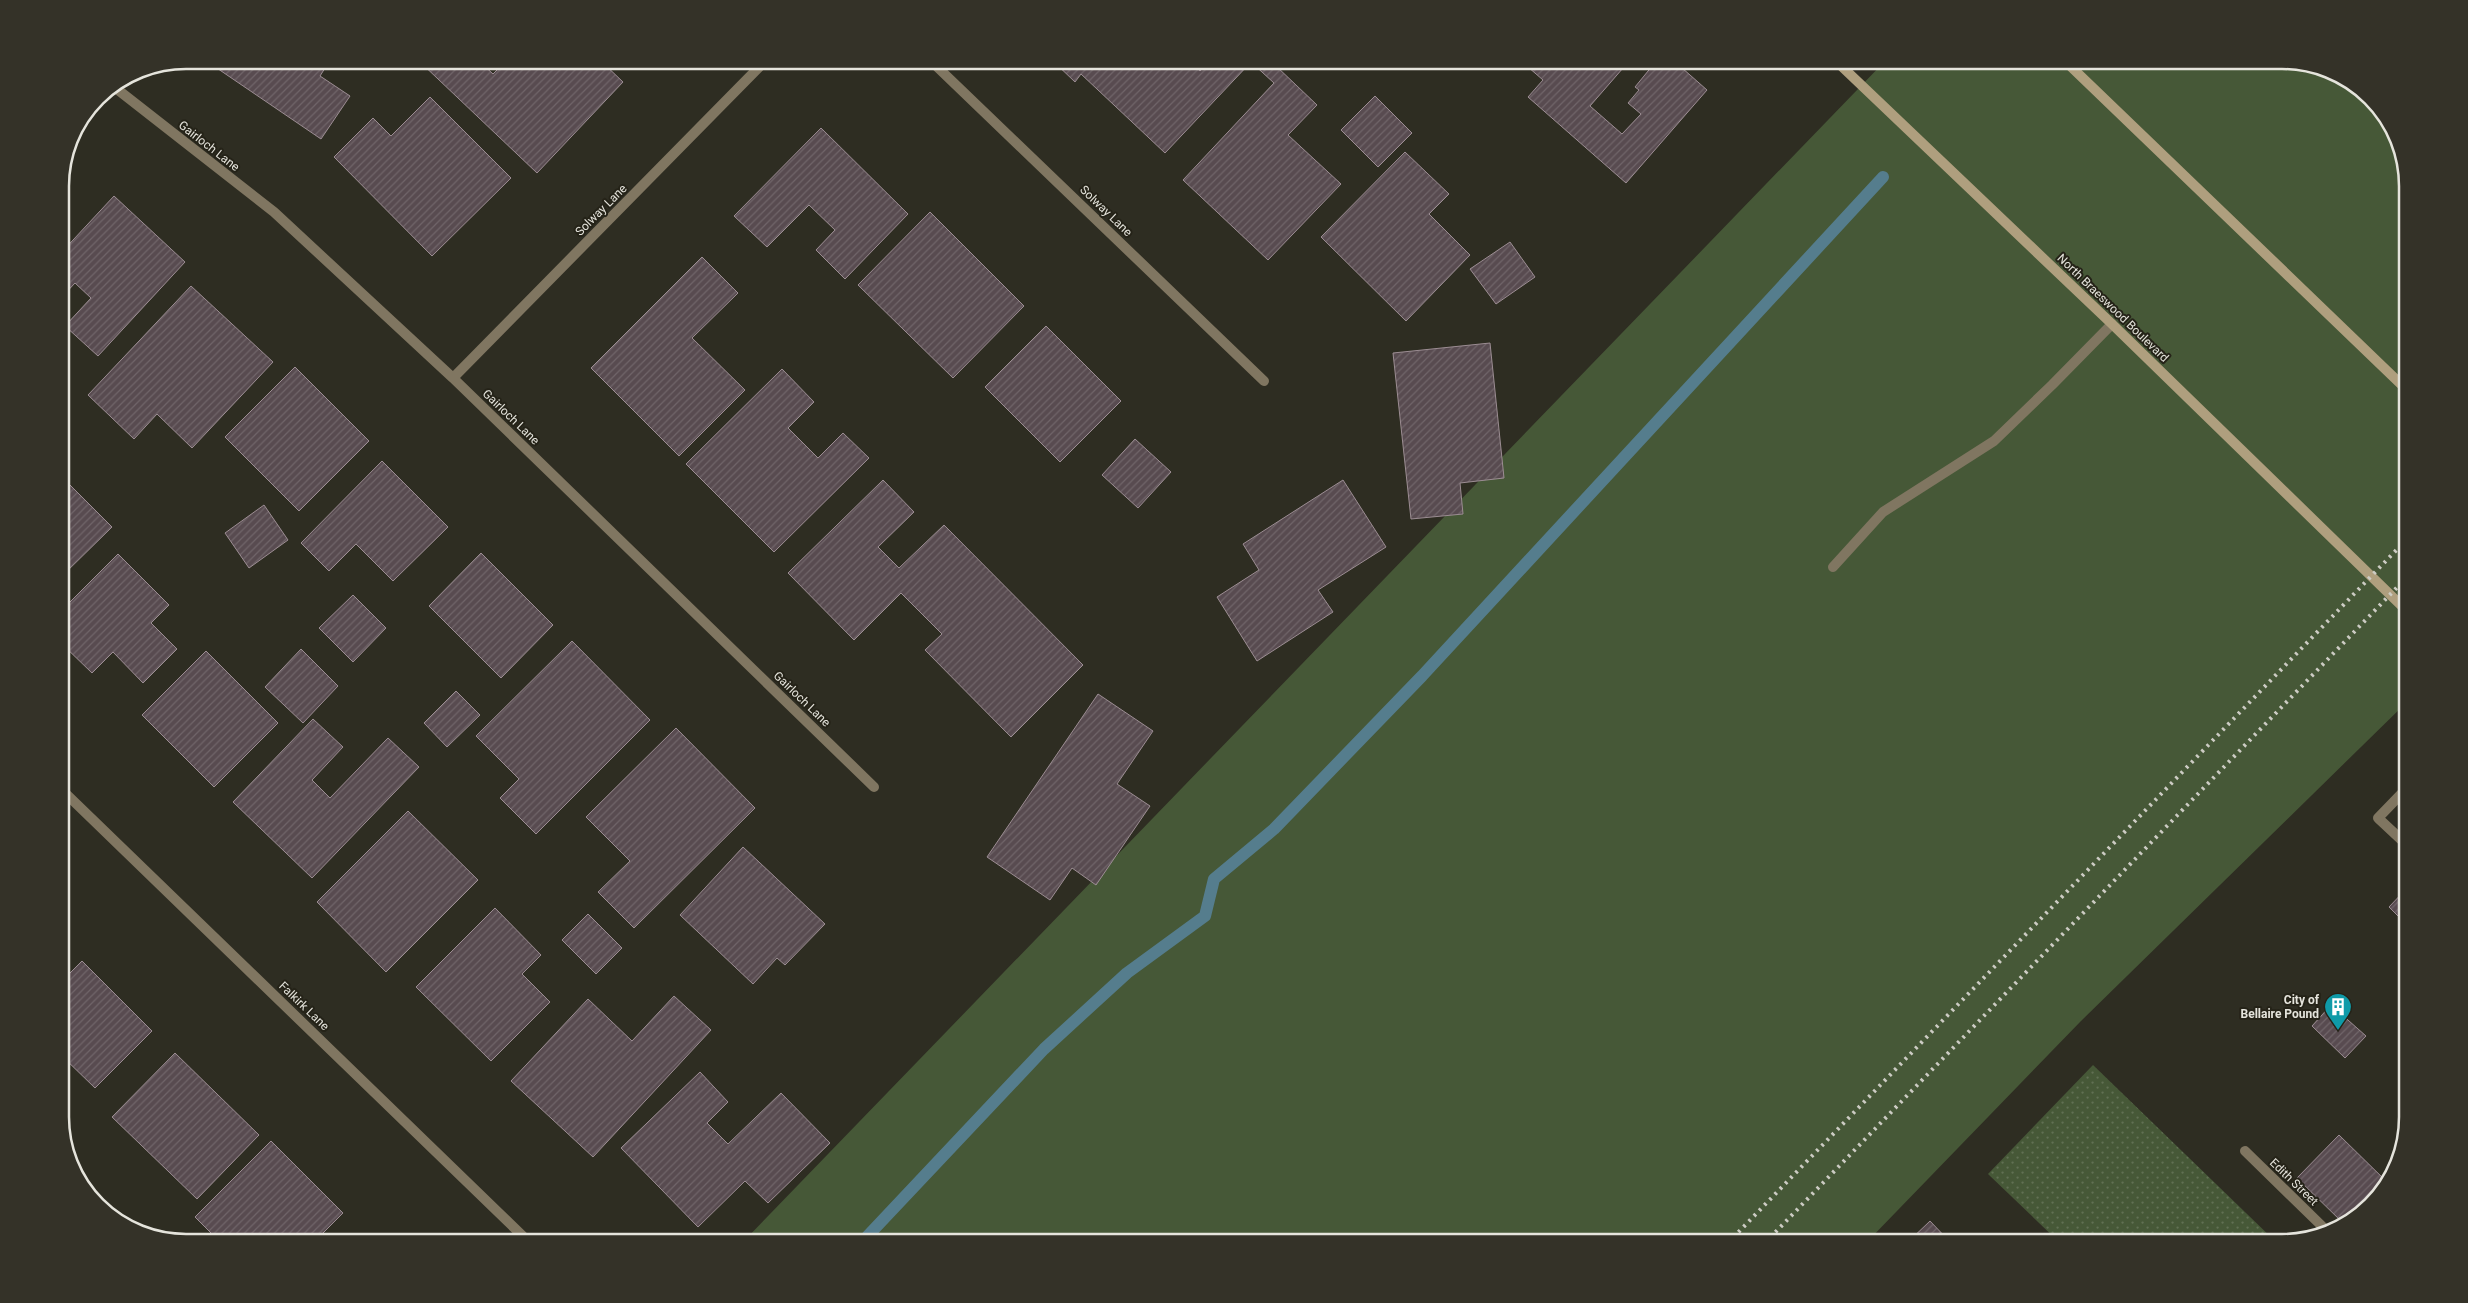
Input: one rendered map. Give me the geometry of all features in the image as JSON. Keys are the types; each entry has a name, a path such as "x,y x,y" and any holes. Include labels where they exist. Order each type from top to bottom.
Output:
{"main road":[{"name":"North Braeswood Boulevard","path":"1844,69 2112,324 2399,603"},
{"path":"2073,69 2399,381"}],"street":[{"name":"Solway Lane","path":"453,378 757,69"},
{"name":"Solway Lane","path":"939,69 1264,381"},
{"name":"Gairloch Lane","path":"118,90 274,212 453,378 874,787"},
{"path":"1833,567 1883,512 1994,441 2112,324"},
{"path":"2399,796 2378,818 2399,838"},
{"name":"Falkirk Lane","path":"69,797 521,1234"},
{"name":"Edith Street","path":"2245,1151 2323,1227"}],"green space":[{"path":"1877,69 2290,69 2320,75 2347,88 2370,108 2380,121 2393,148 2399,178 2399,710 2081,1021 1875,1234 751,1234"},
{"path":"2093,1065 2268,1234 2051,1234 1988,1174"}],"building":[{"path":"218,69 324,69 320,76 350,96 321,139"},
{"path":"427,69 488,69 493,74 498,69 609,69 623,82 537,173"},
{"path":"1061,69 1198,69 1200,71 1202,69 1244,69 1165,153 1081,74 1075,82"},
{"path":"1259,69 1279,69 1317,105 1288,135 1341,184 1268,260 1183,180 1274,83"},
{"path":"1530,69 1622,69 1590,106 1622,134 1641,114 1628,103 1639,90 1635,87 1650,69 1683,69 1707,90 1626,183 1528,97 1543,80"},
{"path":"1375,96 1412,133 1378,167 1341,130"},
{"path":"430,97 511,178 432,256 334,157 373,118 391,136"},
{"path":"821,128 908,214 845,279 816,250 835,230 809,205 767,247 734,216"},
{"path":"1405,152 1449,194 1429,214 1470,255 1406,321 1321,237"},
{"path":"114,196 185,262 98,356 69,330 69,322 91,298 75,283 69,289 69,244"},
{"path":"930,212 1024,306 953,378 858,285"},
{"path":"1510,242 1535,277 1496,304 1470,269"},
{"path":"702,257 738,293 692,338 745,390 679,456 591,368"},
{"path":"191,286 273,362 192,448 157,414 134,439 88,395"},
{"path":"1046,326 1121,401 1060,462 985,387"},
{"path":"1490,343 1504,478 1460,483 1463,514 1411,519 1393,353"},
{"path":"295,367 369,441 299,511 225,437"},
{"path":"782,369 814,402 788,428 818,458 843,433 869,458 774,552 686,464"},
{"path":"1135,439 1171,472 1138,508 1102,475"},
{"path":"382,461 448,527 393,581 356,544 329,571 301,543"},
{"path":"883,480 914,512 878,547 899,568 944,525 1083,665 1011,737 925,650 942,634 901,593 854,640 788,573"},
{"path":"1343,480 1386,547 1318,590 1333,612 1257,661 1217,597 1259,570 1243,544"},
{"path":"69,484 112,527 69,569"},
{"path":"264,505 288,540 249,568 225,533"},
{"path":"481,553 553,625 501,678 429,606"},
{"path":"118,554 169,605 151,623 177,649 143,683 113,652 92,673 69,651 69,603"},
{"path":"353,595 386,628 353,662 319,628"},
{"path":"572,641 650,720 536,834 500,798 519,779 476,736"},
{"path":"301,649 338,686 303,723 265,687"},
{"path":"206,651 278,723 214,787 142,715"},
{"path":"456,691 480,715 447,747 424,723"},
{"path":"1098,694 1153,731 1117,784 1150,806 1096,885 1072,868 1050,900 987,857"},
{"path":"313,719 343,747 312,780 330,798 388,738 419,767 312,878 233,802"},
{"path":"676,728 755,808 634,928 598,892 630,861 586,817"},
{"path":"408,811 478,880 386,972 317,902"},
{"path":"743,847 825,924 785,965 777,958 753,984 680,915"},
{"path":"2399,896 2399,917 2389,907"},
{"path":"495,908 541,955 522,974 550,1002 491,1061 416,987"},
{"path":"588,914 622,948 596,974 562,940"},
{"path":"82,961 152,1031 95,1088 69,1063 69,974"},
{"path":"674,996 711,1030 593,1157 511,1081 588,999 632,1041"},
{"name":"City of Bellaire Pound","path":"2331,1005 2366,1036 2345,1058 2312,1026"},
{"path":"175,1053 259,1135 197,1199 112,1117"},
{"path":"700,1072 728,1102 707,1123 728,1144 781,1093 830,1143 768,1203 745,1181 698,1227 621,1148"},
{"path":"2339,1135 2382,1178 2360,1205 2339,1219 2297,1178"},
{"path":"271,1141 343,1213 322,1234 212,1234 195,1217"},
{"path":"1930,1221 1942,1234 1916,1234"}],"waterway":[{"path":"869,1234 1044,1049 1127,973 1205,916 1214,879 1274,829 1422,676 1883,177"}],"railway":[{"path":"1737,1234 2399,547"},
{"path":"1774,1234 2399,585"}],"place":[{"name":"City of Bellaire Pound","path":"2338,1031"}]}
